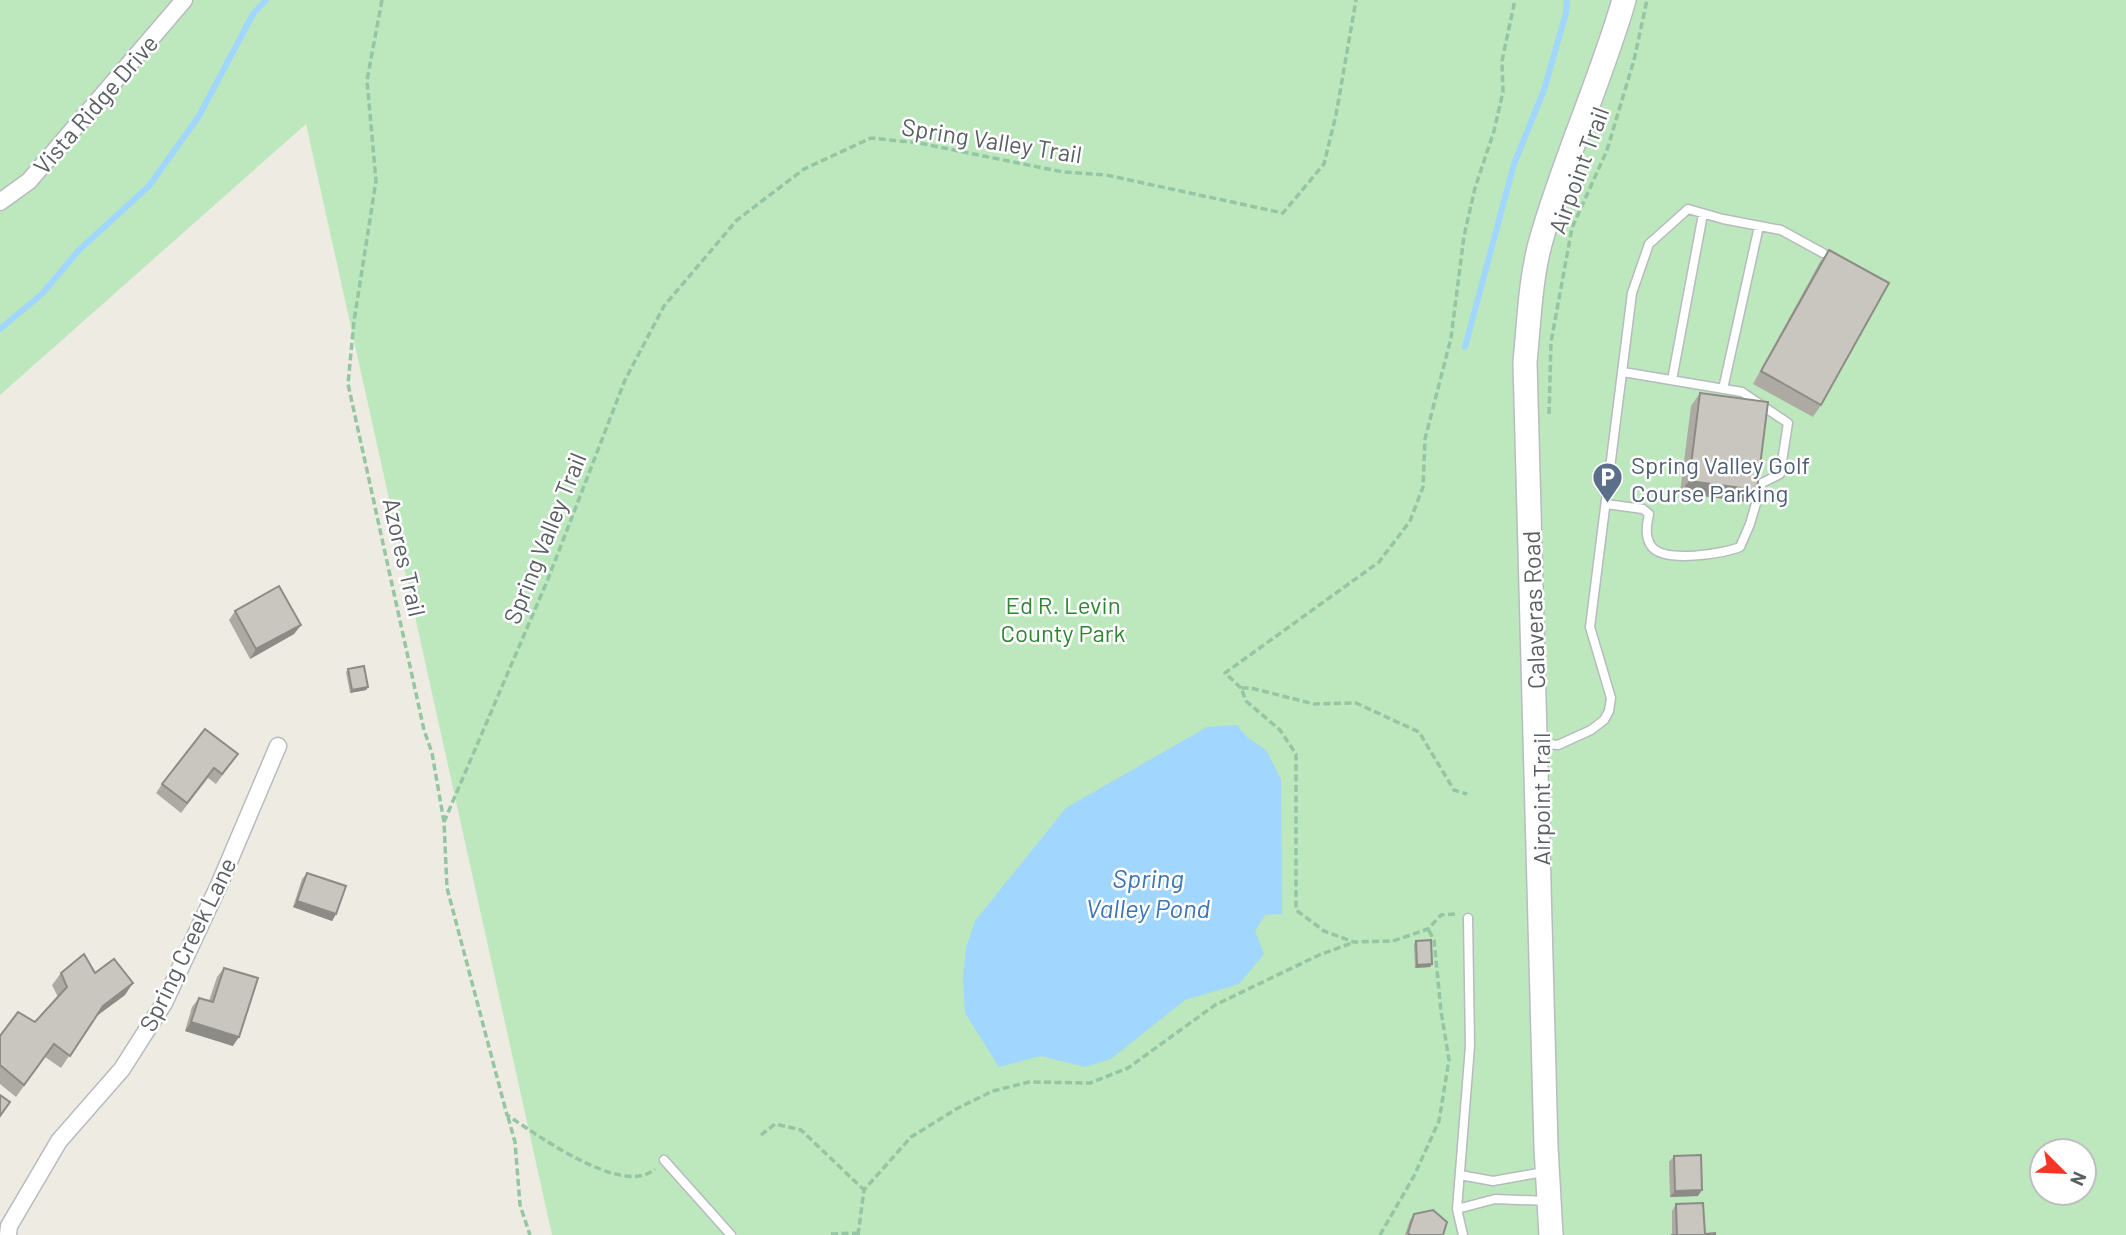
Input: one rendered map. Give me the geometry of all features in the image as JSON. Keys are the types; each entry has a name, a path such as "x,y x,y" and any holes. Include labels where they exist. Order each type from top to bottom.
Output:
{"street":[{"name":"Vista Ridge Drive","path":"0,202 29,181 184,0"},
{"name":"Calaveras Road","path":"1551,1235 1547,1172 1525,362 1540,246 1610,49 1624,0"},
{"name":"Spring Creek Lane","path":"8,1235 9,1226 60,1141 122,1069 164,1003 219,886 278,746"}],"lane":[{"path":"1537,743 1558,745 1591,730 1604,720 1609,710 1611,698 1590,627 1632,293 1649,244 1688,209 1781,230 1824,253"},
{"path":"1672,380 1703,214"},
{"path":"1723,389 1759,226"},
{"path":"1606,504 1643,509 1649,513 1646,533 1652,547 1659,552 1678,556 1714,554 1726,553 1740,547 1762,483 1780,474 1788,423 1741,392 1623,372"},
{"path":"1463,1235 1457,1209 1470,1046 1468,918"},
{"path":"664,1160 731,1235"},
{"path":"1460,1175 1493,1181 1547,1172"},
{"path":"1457,1209 1495,1199 1549,1201"}],"path":[{"name":"Azores Trail","path":"382,0 366,80 376,181 354,321 348,384 424,730 432,753 444,822 447,888 515,1142 520,1205 530,1235"},
{"name":"Spring Valley Trail","path":"444,822 548,579 625,380 664,306 737,220 804,169 871,138 919,143 1063,172 1106,175 1283,214 1324,164 1336,115 1356,0"},
{"path":"1354,942 1324,932 1296,910 1296,754 1280,730 1246,701 1241,688 1225,673 1379,562 1410,521 1423,487 1425,439 1451,338 1464,236 1503,92 1502,61 1515,0"},
{"name":"Airpoint Trail","path":"1549,426 1551,342 1572,228 1606,150 1634,60 1647,0"},
{"path":"1241,688 1251,688 1314,704 1356,703 1419,732 1454,790 1467,794"},
{"path":"831,1234 858,1234 864,1191 911,1137 958,1108 993,1091 1029,1082 1090,1083 1128,1068 1215,1005 1320,955 1354,942 1393,941 1428,929 1441,915 1455,914"},
{"path":"1380,1235 1414,1176 1439,1121 1449,1060 1434,940 1428,929"},
{"path":"507,1115 559,1150 615,1174 635,1177 648,1175 664,1160"},
{"path":"761,1135 775,1124 801,1130 864,1191"}],"green space":[{"name":"Ed R. Levin County Park","path":"0,0 2126,0 2126,1235 552,1235 306,124 0,395"}],"water":[{"name":"Spring Valley Pond","path":"1237,725 1248,738 1266,750 1281,779 1282,914 1265,915 1255,931 1264,954 1239,984 1185,1000 1111,1059 1085,1067 1040,1056 999,1067 965,1013 963,977 966,948 975,921 1066,808 1207,727"}],"building":[{"path":"1829,250 1889,283 1821,405 1761,371"},
{"path":"1700,393 1768,402 1757,490 1689,481"},
{"path":"279,586 301,625 256,649 235,611"},
{"path":"364,666 368,687 352,690 348,669"},
{"path":"205,729 238,754 222,774 214,768 187,803 162,784"},
{"path":"307,873 346,886 336,914 297,901"},
{"path":"1431,940 1432,964 1417,965 1416,941"},
{"path":"84,954 95,973 114,959 133,983 103,1006 70,1056 54,1044 24,1085 0,1065 0,1036 18,1012 35,1022 67,987 61,973"},
{"path":"224,968 258,978 239,1037 191,1022 199,998 213,1002"},
{"path":"0,1095 10,1102 0,1116"},
{"path":"1701,1155 1702,1190 1675,1191 1674,1156"},
{"path":"1703,1203 1705,1234 1715,1235 1677,1235 1676,1204"},
{"path":"1433,1210 1447,1222 1443,1235 1408,1233 1414,1214"}],"waterway":[{"path":"0,329 42,294 78,251 149,186 199,116 253,14 266,0"},
{"path":"1465,347 1514,164 1544,90 1566,13 1567,0"}],"place":[{"name":"Spring Valley Golf Course Parking","path":"1608,505"}]}
